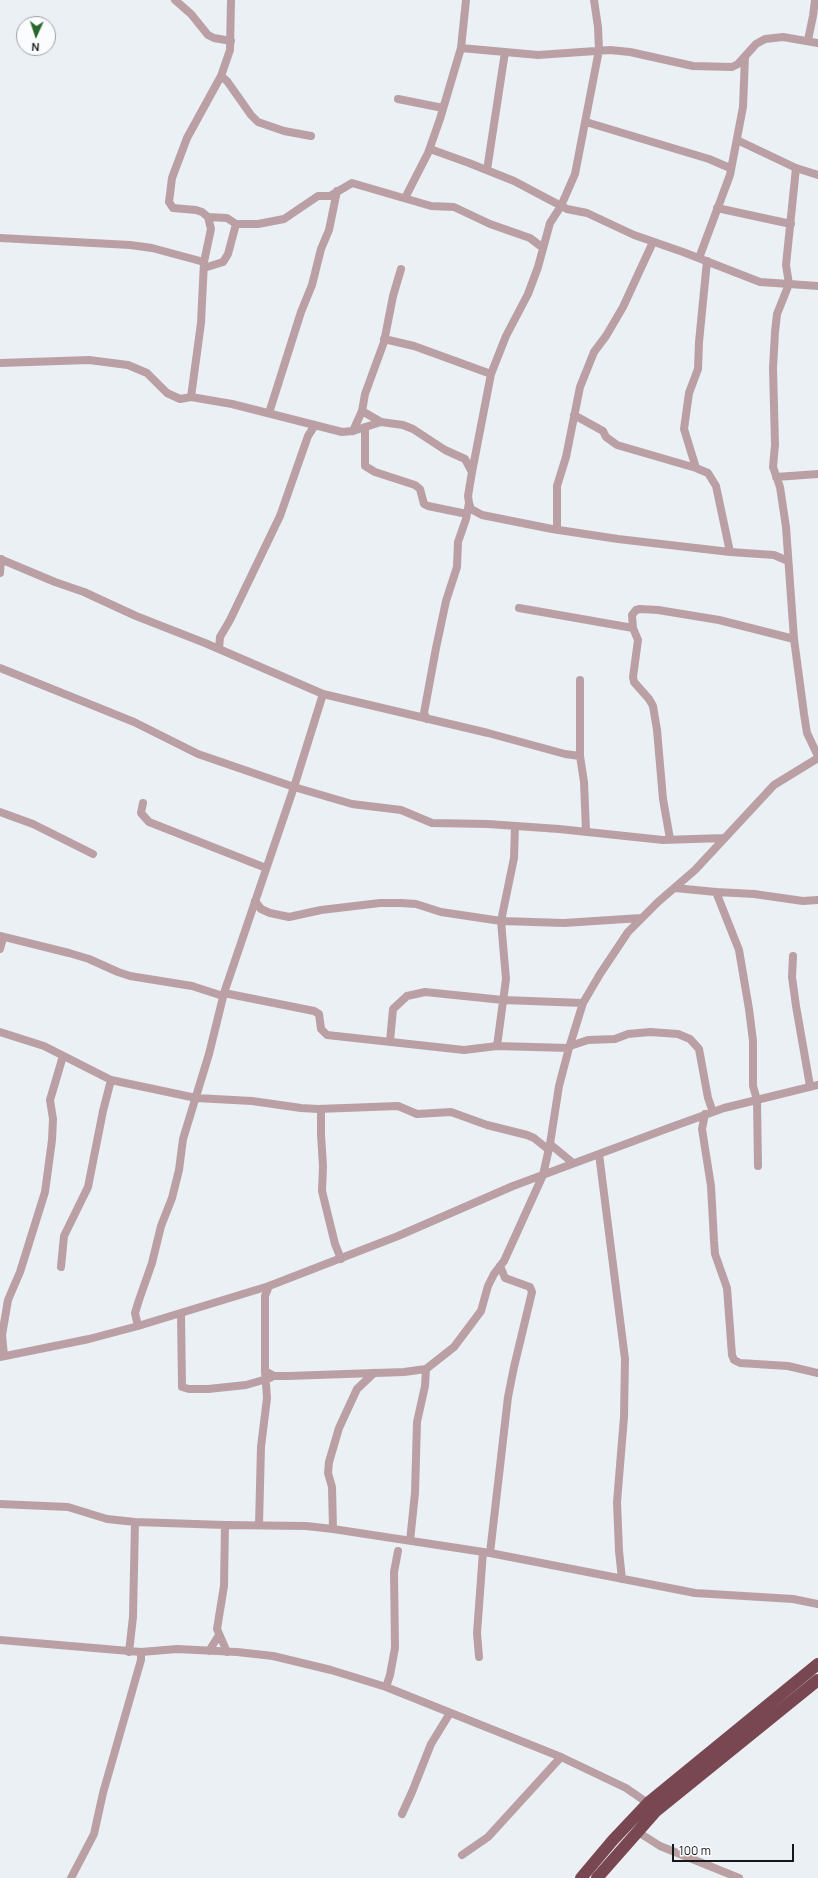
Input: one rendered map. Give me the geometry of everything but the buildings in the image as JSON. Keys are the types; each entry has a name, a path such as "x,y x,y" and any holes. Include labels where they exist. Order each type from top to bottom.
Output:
{"highway":[{"path":"581,1878 613,1840 818,1664"},
{"path":"597,1878 638,1832 652,1807 818,1680"}],"street":[{"path":"175,0 191,14 208,35 214,38 231,41"},
{"path":"231,0 230,50 221,76 187,138 172,178 169,202 173,208 196,210 209,220 229,218 236,224 258,224 284,219 318,196 330,196 352,183 430,206 450,206 459,209 490,224 530,238 543,248"},
{"path":"405,198 430,150 443,108 461,48 466,0"},
{"path":"423,716 443,614 457,567 458,542 466,517 472,472 491,374 506,336 528,294 538,267 550,223 561,206 575,174 586,122 598,50 598,27 594,0"},
{"path":"808,40 814,16 815,0"},
{"path":"461,48 538,55 598,50 630,52 693,66 732,67 745,58 756,44 765,39 783,36 818,43"},
{"path":"487,170 505,52"},
{"path":"698,258 730,175 730,168 743,107 745,58"},
{"path":"221,76 227,81 243,105 258,122 284,131 311,136"},
{"path":"398,99 443,108"},
{"path":"586,122 709,159 730,168"},
{"path":"737,140 796,168 818,175"},
{"path":"430,150 487,170 520,184 561,206 588,213 609,224 760,282 818,286"},
{"path":"181,1313 182,1387 189,1389 208,1389 246,1385 266,1380 274,1376 404,1372 426,1369 454,1347 478,1315 485,1299 488,1286 519,1228 543,1175 550,1147 558,1086 583,1003 600,974 628,932 641,918 695,870 774,786 818,757 807,733 794,639 786,527 780,487 774,467 775,444 773,375 775,332 777,314 789,284 786,265 796,168"},
{"path":"269,413 301,312 312,285 321,249 329,230 338,191"},
{"path":"717,208 791,224"},
{"path":"191,397 201,323 204,265 209,220"},
{"path":"0,238 130,245 152,248 204,265 222,262 225,259 228,254 236,224"},
{"path":"557,530 558,486 566,457 580,387 594,352 606,336 623,307 654,242"},
{"path":"696,468 684,429 689,393 698,369 698,342 707,262"},
{"path":"353,431 362,411 365,394 384,339 393,296 401,269"},
{"path":"384,339 414,346 491,374"},
{"path":"0,363 89,360 128,365 147,373 167,393 180,399 191,397 269,413 342,432 353,431 380,422"},
{"path":"362,411 380,422 403,425 413,430 445,450 465,459 472,472"},
{"path":"574,415 603,431 606,437 617,445 696,468 708,473 716,486 730,552"},
{"path":"303,422 308,436"},
{"path":"219,649 220,637 230,620 280,516 308,436 315,425"},
{"path":"365,427 365,466 375,472 415,485 420,489 424,504 428,506 466,517 476,512"},
{"path":"465,459 475,456"},
{"path":"776,477 818,474"},
{"path":"468,503 471,509 482,515 557,530 618,539 730,552 774,555 788,561"},
{"path":"774,555 787,545"},
{"path":"0,573 1,559 219,649 323,694 423,716 565,754 580,756"},
{"path":"519,608 633,628"},
{"path":"670,839 663,798 657,730 652,706 649,699 634,682 633,677 638,640 633,628 632,615 636,610 640,609 719,620 794,639"},
{"path":"0,668 134,722 198,754 294,787 352,804 401,810 432,823 515,826 586,831 639,838 724,838"},
{"path":"580,680 580,756 584,782 586,831"},
{"path":"138,1326 136,1313 139,1300 152,1262 161,1226 172,1198 180,1170 181,1147 224,995 294,787 323,694"},
{"path":"143,803 141,813 149,822 215,850 266,868"},
{"path":"0,812 33,824 93,854"},
{"path":"497,1046 506,979 501,921 514,858 515,826"},
{"path":"674,888 754,894 803,901 818,900"},
{"path":"716,892 739,950 753,1041 753,1086 756,1100 758,1166"},
{"path":"255,901 261,909 270,913 289,917 321,910 380,903 401,903 416,904 441,912 501,921 564,924 641,918"},
{"path":"251,912 261,909"},
{"path":"0,949 2,937 69,953 130,976 192,986 224,995 314,1011 319,1014 320,1029 328,1035 464,1050 497,1046 570,1047 588,1040 615,1039 628,1034 650,1032 678,1034 690,1039 699,1048 708,1098 709,1113 702,1129 711,1186 715,1254 727,1288 732,1355 734,1360 740,1363 788,1366 818,1373"},
{"path":"63,1056 53,1085 50,1100 53,1119 52,1140 45,1192 20,1272 8,1300 2,1335 2,1356 89,1339 138,1326 269,1286 341,1259 573,1163 709,1113 814,1086 796,1006 792,977 793,956"},
{"path":"390,1041 393,1009 407,996 424,992 503,1000 583,1003"},
{"path":"575,1030 588,1040"},
{"path":"0,1032 44,1046 111,1080 196,1098 252,1101 301,1108 398,1106 417,1114 451,1112 487,1125 527,1135 550,1147 573,1163"},
{"path":"61,1268 64,1236 88,1188 103,1111 111,1080"},
{"path":"322,1108 320,1135 323,1166 322,1191 335,1244 341,1259"},
{"path":"688,1121 702,1129"},
{"path":"598,1154 625,1359 624,1417 618,1502 619,1551 622,1579"},
{"path":"479,1657 477,1633 486,1552 509,1392 532,1292 530,1287 505,1278 500,1266"},
{"path":"259,1525 262,1447 267,1398 265,1371 265,1296 269,1286"},
{"path":"255,1290 265,1296"},
{"path":"398,1551 408,1541 415,1493 417,1422 425,1386 426,1369"},
{"path":"265,1371 274,1376"},
{"path":"351,1373 357,1389"},
{"path":"333,1529 332,1486 327,1468 339,1428 357,1389 374,1373"},
{"path":"0,1504 68,1507 107,1519 135,1522 306,1526 333,1529 486,1552 695,1593 793,1599 818,1604"},
{"path":"129,1652 133,1617 135,1522"},
{"path":"225,1525 224,1586 217,1622 219,1635 227,1652"},
{"path":"386,1687 395,1648 394,1572 398,1551 396,1539"},
{"path":"209,1651 219,1635"},
{"path":"0,1640 129,1652 177,1650 273,1656 331,1670 386,1687 561,1757 626,1788 652,1807"},
{"path":"71,1878 94,1834 103,1793 141,1660 141,1652"},
{"path":"402,1814 431,1744 450,1713"},
{"path":"462,1855 488,1837 561,1757"},
{"path":"638,1832 660,1846 739,1878"}]}
